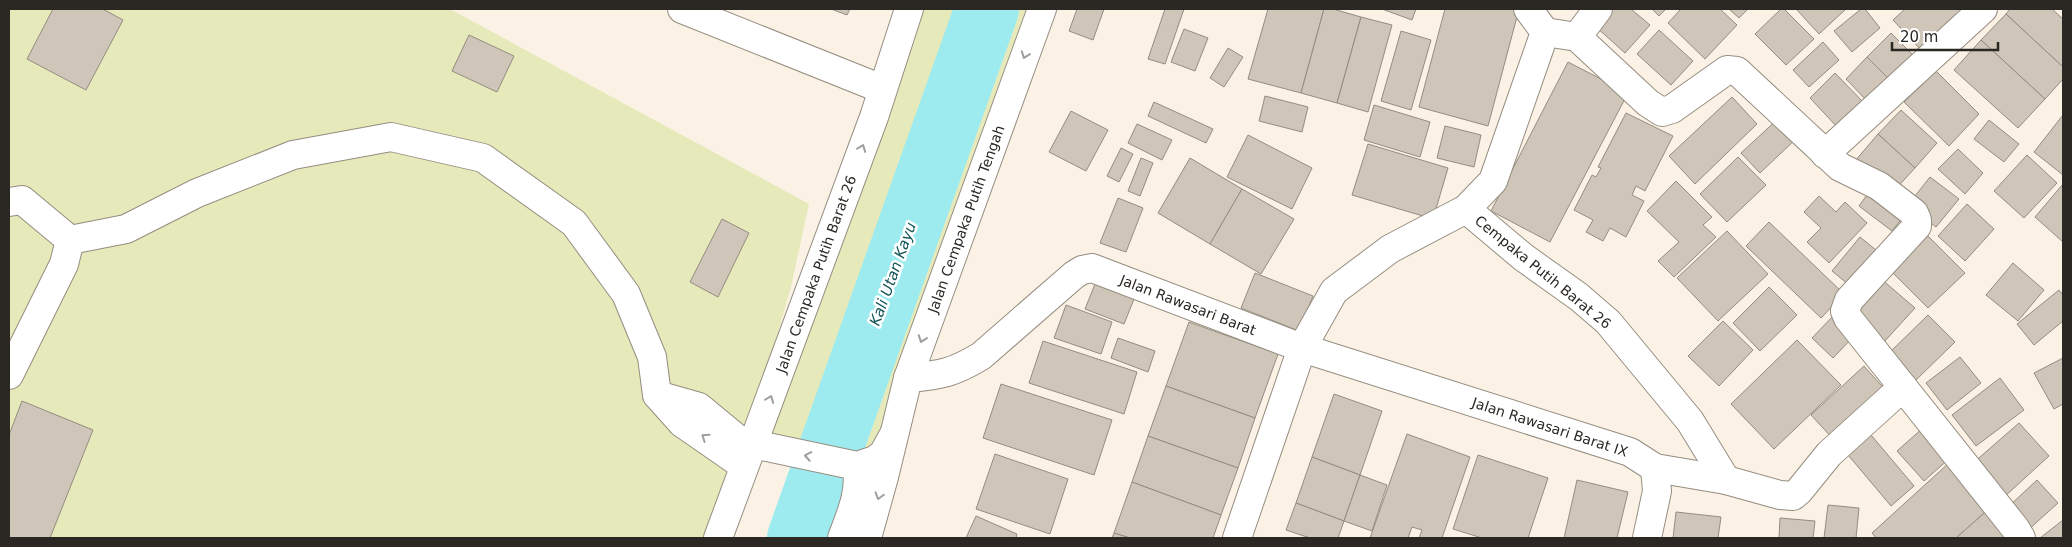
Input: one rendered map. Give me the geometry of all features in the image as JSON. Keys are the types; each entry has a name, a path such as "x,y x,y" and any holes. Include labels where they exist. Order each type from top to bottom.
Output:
{"street":[{"path":"682,9 882,88"},
{"name":"Jalan Cempaka Putih Barat 26","path":"718,538 755,453 874,117 909,9"},
{"name":"Jalan Cempaka Putih Tengah","path":"867,538 896,432 908,378 1042,9"},
{"path":"1528,9 1545,32 1577,37 1648,103 1662,112 1672,109 1727,70 1737,70 1840,167 1879,186 1914,214 1917,226 1849,300 1845,311 1848,318 2021,538"},
{"path":"1577,37 1598,9"},
{"path":"1825,154 1981,9"},
{"path":"1237,538 1302,348 1334,291 1390,249 1466,209 1493,181 1545,32"},
{"path":"70,240 126,228 197,193 293,155 391,136 483,158 574,223 626,294 652,357 657,395 682,423 755,453 849,464 875,460 883,454 896,432"},
{"path":"9,202 22,200 70,240"},
{"name":"Cempaka Putih Barat 26","path":"1466,209 1523,257 1579,297 1608,322 1690,421 1726,480"},
{"path":"9,375 64,264 70,240"},
{"name":"Jalan Rawasari Barat","path":"908,378 944,374 964,366 981,356 1074,275 1082,270 1092,268 1302,348"},
{"name":"Jalan Rawasari Barat IX","path":"1302,348 1630,452 1655,468 1726,480 1780,495 1793,496 1829,454 1903,387"},
{"path":"842,538 858,494 859,479 849,464"},
{"path":"1647,538 1657,491 1655,468"}],"green space":[{"path":"9,9 450,9 809,204 791,287 745,447 710,538 9,538"},
{"path":"909,9 1034,9 877,459 757,444"}],"building":[{"path":"53,9 103,9 123,20 86,90 27,59"},
{"path":"831,9 850,9 847,15"},
{"path":"1077,9 1104,9 1093,40 1069,31"},
{"path":"1165,9 1184,9 1165,64 1148,59"},
{"path":"1268,9 1324,9 1301,93 1248,79"},
{"path":"1324,9 1333,9 1361,17 1337,103 1301,93"},
{"path":"1382,9 1416,9 1412,20"},
{"path":"1445,9 1519,9 1488,126 1419,107"},
{"path":"1610,9 1631,9 1650,25 1625,53 1595,26"},
{"path":"1652,9 1666,9 1659,16"},
{"path":"1681,9 1720,9 1737,25 1705,59 1668,23"},
{"path":"1729,9 1748,9 1739,18"},
{"path":"1781,9 1784,9 1814,39 1786,65 1755,34"},
{"path":"1798,9 1846,9 1819,34"},
{"path":"1861,9 1865,9 1880,28 1852,52 1834,31"},
{"path":"1905,9 1963,9 1920,49 1893,20"},
{"path":"2010,9 2052,9 2063,19 2063,67 2006,14"},
{"path":"2006,14 2063,67 2063,79 2045,99 1981,40"},
{"path":"1361,17 1392,25 1368,112 1337,103"},
{"path":"1184,29 1208,38 1195,71 1171,62"},
{"path":"1659,30 1693,61 1671,85 1637,54"},
{"path":"1401,31 1431,40 1411,110 1381,101"},
{"path":"1891,33 1915,57 1891,81 1867,57"},
{"path":"469,35 514,56 497,92 452,71"},
{"path":"1981,40 2045,99 2018,128 1954,70"},
{"path":"1823,42 1839,60 1809,87 1793,70"},
{"path":"1228,48 1243,57 1224,87 1210,78"},
{"path":"1867,57 1891,81 1869,103 1846,79"},
{"path":"1568,62 1628,93 1550,242 1491,211"},
{"path":"1936,71 1979,114 1949,146 1904,102"},
{"path":"1835,73 1865,104 1839,129 1810,98"},
{"path":"1265,96 1308,107 1302,132 1259,121"},
{"path":"1732,97 1757,124 1695,184 1669,156"},
{"path":"1154,102 1213,129 1206,143 1148,116"},
{"path":"1374,105 1430,122 1420,157 1364,140"},
{"path":"1901,110 1937,143 1915,168 1878,134"},
{"path":"1071,111 1108,130 1086,171 1049,152"},
{"path":"1626,113 1673,136 1645,191 1636,186 1632,195 1644,201 1626,237 1610,228 1603,241 1586,232 1593,220 1574,210 1592,175 1596,177 1601,168 1598,167"},
{"path":"2063,115 2063,175 2034,152"},
{"path":"1780,117 1798,137 1760,173 1741,153"},
{"path":"1989,120 2019,144 2004,162 1974,139"},
{"path":"1137,124 1172,140 1162,160 1128,143"},
{"path":"1445,126 1481,135 1474,167 1437,158"},
{"path":"1878,134 1915,168 1891,194 1855,161"},
{"path":"1248,135 1312,168 1292,209 1227,177"},
{"path":"1368,144 1448,168 1433,219 1352,195"},
{"path":"1121,148 1133,154 1119,182 1107,176"},
{"path":"1958,149 1983,173 1965,194 1938,169"},
{"path":"2027,155 2057,183 2024,218 1994,191"},
{"path":"1738,157 1766,185 1727,222 1700,194"},
{"path":"1141,158 1153,163 1140,196 1128,191"},
{"path":"1190,158 1242,189 1210,244 1158,213"},
{"path":"1930,177 1959,199 1936,227 1908,205"},
{"path":"1676,181 1712,217 1703,225 1716,237 1674,277 1658,261 1679,242 1647,211"},
{"path":"2063,184 2063,242 2035,217"},
{"path":"1872,188 1906,213 1892,231 1859,206"},
{"path":"1242,189 1294,219 1261,274 1210,244"},
{"path":"1819,196 1836,212 1845,202 1867,223 1829,263 1807,242 1821,228 1804,212"},
{"path":"1118,198 1143,208 1126,252 1100,243"},
{"path":"1967,204 1994,229 1965,261 1938,236"},
{"path":"722,219 749,233 718,297 690,282"},
{"path":"1769,222 1844,294 1821,318 1746,246"},
{"path":"1727,231 1768,274 1718,321 1677,278"},
{"path":"1925,233 1965,273 1928,308 1889,269"},
{"path":"1860,237 1882,255 1854,289 1832,271"},
{"path":"2013,263 2044,290 2018,321 1986,295"},
{"path":"1255,273 1313,296 1299,331 1241,308"},
{"path":"1880,278 1915,308 1884,342 1850,311"},
{"path":"1097,279 1136,294 1124,324 1085,309"},
{"path":"1769,287 1797,315 1760,351 1733,323"},
{"path":"2059,290 2063,295 2063,321 2034,345 2017,324"},
{"path":"1066,305 1112,322 1101,354 1054,338"},
{"path":"1836,313 1857,333 1833,358 1812,338"},
{"path":"1928,315 1955,342 1914,382 1887,355"},
{"path":"1723,321 1753,350 1719,386 1688,356"},
{"path":"1189,322 1278,354 1255,418 1166,386"},
{"path":"1118,338 1155,351 1148,372 1111,358"},
{"path":"1797,340 1841,385 1774,449 1731,404"},
{"path":"1043,341 1137,372 1124,414 1029,383"},
{"path":"1960,357 1981,383 1947,410 1926,383"},
{"path":"2063,358 2063,404 2054,409 2034,373"},
{"path":"1864,366 1888,393 1835,441 1811,415"},
{"path":"2000,378 2024,410 1976,446 1952,415"},
{"path":"1001,384 1112,420 1094,475 983,438"},
{"path":"1166,386 1255,418 1238,468 1148,436"},
{"path":"1334,394 1382,411 1360,475 1312,457"},
{"path":"22,401 93,430 50,538 9,538 9,435"},
{"path":"2019,423 2049,456 2003,498 1972,464"},
{"path":"1924,427 1950,458 1924,481 1897,451"},
{"path":"1866,429 1914,486 1891,506 1843,449"},
{"path":"1407,434 1470,457 1442,538 1419,538 1422,530 1412,527 1408,538 1370,538"},
{"path":"1148,436 1238,468 1221,515 1132,482"},
{"path":"995,454 1068,479 1050,534 976,509"},
{"path":"1478,455 1548,478 1528,538 1482,538 1453,529"},
{"path":"1312,457 1360,475 1344,521 1296,503"},
{"path":"1950,462 1991,507 1956,538 1876,538 1872,533"},
{"path":"1360,475 1387,485 1372,531 1344,521"},
{"path":"1577,480 1628,492 1617,538 1564,538"},
{"path":"2037,480 2058,503 2027,531 2007,508"},
{"path":"1132,482 1221,515 1213,538 1130,538 1114,533"},
{"path":"1296,503 1344,521 1338,538 1310,538 1286,530"},
{"path":"1828,505 1859,508 1856,538 1824,538"},
{"path":"1991,507 2007,538 1956,538"},
{"path":"1676,512 1721,517 1718,538 1673,538"},
{"path":"976,516 1017,534 1016,538 966,538"},
{"path":"1780,518 1815,521 1813,538 1779,538"},
{"path":"2063,520 2063,538 2040,538"},
{"path":"1114,533 1130,538 1112,538"}],"waterway":[{"name":"Kali Utan Kayu","path":"799,538 987,9"}]}
